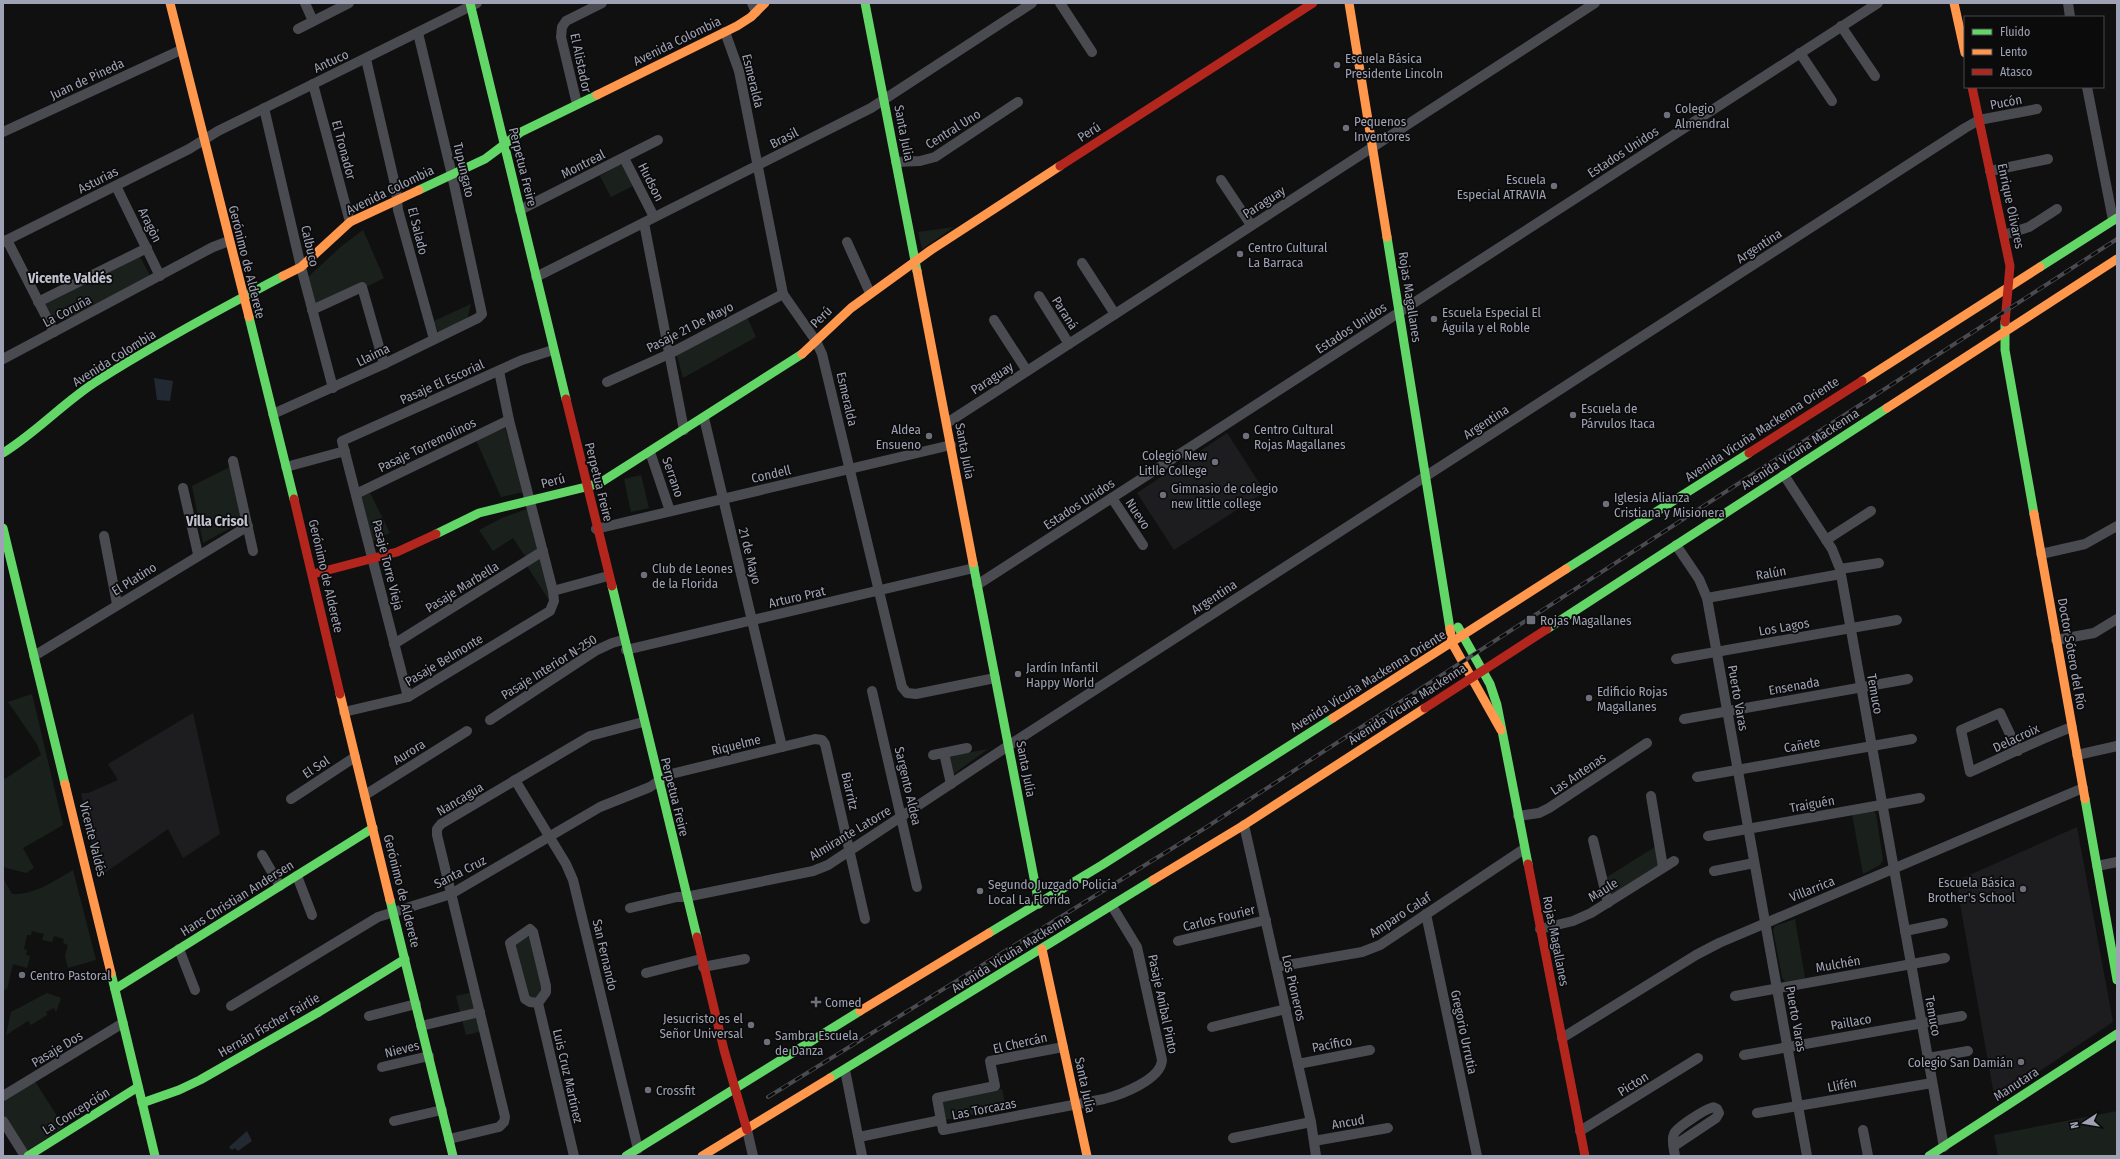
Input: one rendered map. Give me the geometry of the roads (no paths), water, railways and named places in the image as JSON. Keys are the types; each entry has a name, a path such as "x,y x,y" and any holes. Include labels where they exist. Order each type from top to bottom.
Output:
{"main road":[{"name":"Gerónimo de Alderete","path":"170,3 242,298 313,574 344,712 453,1156"},
{"name":"Avenida Colombia","path":"3,453 32,435 79,394 97,381 242,298 301,267 350,222 490,156 515,135 725,32 742,23 754,8 765,3"},
{"name":"Santa Julia","path":"865,3 947,423 1038,904"},
{"name":"Perú","path":"313,574 405,549 473,515 586,487 603,481 791,363 841,316 915,261 1313,3"},
{"name":"Rojas Magallanes","path":"1349,3 1446,595 1452,643 1501,730"},
{"path":"1954,3 1964,48"},
{"name":"Perpetua Freire","path":"473,4 504,144 596,529 702,963 734,1088 747,1130"},
{"name":"Enrique Olivares","path":"1972,88 2010,264 2011,286 2004,332"},
{"name":"Avenida Vicuña Mackenna Oriente","path":"626,1156 734,1088 1038,904 1452,643 2115,219"},
{"name":"Avenida Vicuña Mackenna","path":"702,1156 747,1130 1244,825 2117,260"},
{"name":"Doctor Sótero del Río","path":"2004,332 2005,350 2056,640 2097,866 2114,950 2117,980"},
{"name":"Vicente Valdés","path":"3,528 155,1156"},
{"name":"Rojas Magallanes","path":"1446,595 1462,636 1482,670 1495,697 1585,1156"},
{"name":"Hans Christian Andersen","path":"115,989 373,828"},
{"name":"Santa Julia","path":"1042,949 1087,1156"},
{"name":"Hernán Fischer Fairlie","path":"142,1103 179,1090 200,1080 319,1012 405,959"},
{"name":"Manutara","path":"1929,1156 2117,1034"},
{"name":"La Concepción","path":"26,1156 138,1087"}],"street":[{"path":"305,3 313,21"},
{"path":"298,29 349,3"},
{"name":"El Alistador","path":"576,104 561,37 562,27 566,21 602,3"},
{"name":"Brasil","path":"536,277 871,108 1032,3"},
{"path":"1060,3 1092,52"},
{"name":"Paraguay","path":"947,423 1595,3"},
{"name":"Estados Unidos","path":"977,585 1878,3"},
{"path":"2068,3 2070,16"},
{"name":"Antuco","path":"204,140 264,108 366,59 473,4"},
{"path":"1842,26 1875,76"},
{"name":"Esmeralda","path":"725,32 739,71 783,294 816,341 822,354 901,683 907,692 916,694 995,678"},
{"name":"Tupungato","path":"418,33 452,174 482,314"},
{"name":"Juan de Pineda","path":"3,132 181,50"},
{"path":"1800,53 1832,101"},
{"name":"El Salado","path":"366,59 398,200 398,210 434,339"},
{"name":"El Tronador","path":"313,84 350,222"},
{"path":"2087,88 2115,219"},
{"name":"Central Uno","path":"896,162 920,161 935,156 1018,102"},
{"name":"Calbuco","path":"264,108 301,267 333,388"},
{"name":"Pucón","path":"1979,120 2037,109"},
{"name":"Argentina","path":"1008,746 1979,120"},
{"name":"Asturias","path":"5,241 204,140"},
{"name":"Montreal","path":"520,210 658,140"},
{"name":"Hudson","path":"624,158 654,217"},
{"path":"1990,171 2048,159"},
{"path":"1221,180 1251,225"},
{"name":"Aragòn","path":"116,186 160,276"},
{"path":"2004,235 2030,227 2057,209"},
{"path":"644,223 684,430"},
{"path":"5,241 54,332"},
{"name":"La Coruña","path":"3,360 229,241"},
{"path":"847,242 870,293"},
{"path":"38,302 147,248"},
{"path":"1082,263 1115,314"},
{"path":"312,310 362,288 384,364"},
{"name":"Pasaje 21 De Mayo","path":"607,382 669,354 783,294"},
{"name":"Paraná","path":"1039,296 1069,344"},
{"name":"Llaima","path":"272,414 384,364 478,318 482,314"},
{"path":"994,320 1027,371"},
{"name":"Pasaje El Escorial","path":"286,467 343,446 522,360 553,350"},
{"path":"499,371 509,420 552,591 608,576"},
{"name":"21 de Mayo","path":"704,418 782,747"},
{"name":"Pasaje Torremolinos","path":"356,494 509,420"},
{"name":"Condell","path":"596,529 951,445"},
{"name":"Pasaje Torre Vieja","path":"343,446 408,696"},
{"name":"Serrano","path":"650,452 670,511"},
{"path":"233,460 254,551"},
{"name":"Temuco","path":"1784,475 1835,554 1840,572 1944,1147"},
{"path":"183,488 198,554"},
{"name":"Nuevo","path":"1112,498 1143,545"},
{"path":"1826,540 1871,511"},
{"name":"El Platino","path":"34,656 198,554 248,526"},
{"path":"2041,554 2085,544 2117,526"},
{"path":"104,536 117,604"},
{"name":"Puerto Varas","path":"1676,545 1699,579 1707,598 1807,1156"},
{"name":"Pasaje Marbella","path":"394,644 543,551"},
{"name":"Ralún","path":"1707,598 1840,572 1879,562"},
{"name":"Arturo Prat","path":"625,645 752,621 974,568"},
{"name":"Pasaje Belmonte","path":"344,712 388,703 408,696 550,611 554,601 552,591"},
{"name":"Los Lagos","path":"1676,659 1897,620"},
{"path":"2056,640 2094,633 2117,620"},
{"name":"Pasaje Interior N-250","path":"490,720 595,652 612,643 625,645"},
{"name":"Ensenada","path":"1684,718 1908,679"},
{"name":"Sargento Aldea","path":"872,691 917,887"},
{"name":"Delacroix","path":"2018,751 2000,713 1961,730 1970,772 2018,751 2072,727"},
{"name":"Nancagua","path":"449,1139 499,1127 505,1120 437,829 441,824 596,734 644,722"},
{"name":"Aurora","path":"365,795 467,731"},
{"name":"Riquelme","path":"658,780 671,774 815,739 822,740"},
{"name":"Cañete","path":"1697,777 1912,739"},
{"name":"Biarritz","path":"822,740 826,747 865,919"},
{"name":"Las Antenas","path":"1518,816 1539,812 1549,808 1647,743"},
{"name":"Almirante Latorre","path":"630,908 677,897 686,898 814,871 828,865 1008,746"},
{"path":"2077,755 2117,746"},
{"path":"933,755 967,748"},
{"path":"944,753 951,784"},
{"name":"El Sol","path":"290,799 355,757"},
{"name":"San Fernando","path":"515,780 573,880 638,1149"},
{"name":"Santa Cruz","path":"231,1006 370,921 393,911 451,894 604,805 650,787 658,780"},
{"name":"Villarrica","path":"1562,1038 1696,955 1765,922 1894,870 2083,788"},
{"path":"1651,796 1663,867"},
{"name":"Traiguén","path":"1708,836 1920,798"},
{"name":"Los Pioneros","path":"1244,825 1311,1122 1316,1156"},
{"path":"1593,840 1608,903"},
{"name":"Amparo Calaf","path":"1276,967 1372,948 1387,941 1524,849"},
{"path":"262,855 280,886"},
{"name":"Maule","path":"1540,928 1573,921 1608,903 1674,860"},
{"path":"2097,866 2117,862"},
{"path":"1714,870 1754,863"},
{"path":"297,876 312,915"},
{"name":"Pasaje Aníbal Pinto","path":"1076,1104 1126,1092 1158,1072 1162,1064 1137,947 1112,906"},
{"name":"Gregorio Urrutia","path":"1426,914 1477,1156"},
{"name":"Carlos Fourier","path":"1178,941 1266,920"},
{"path":"1905,931 1943,923"},
{"path":"530,929 546,986 546,992 538,1003 530,1002 525,999 510,947 510,943 514,939 530,929"},
{"path":"180,949 195,990"},
{"name":"Mulchén","path":"1735,996 1945,958"},
{"path":"646,973 702,963 745,959"},
{"name":"Luis Cruz Martínez","path":"538,1003 574,1156"},
{"path":"369,1016 416,1004"},
{"path":"1212,1027 1286,1009"},
{"path":"421,1026 480,1012"},
{"name":"Paillaco","path":"1744,1055 1962,1016"},
{"name":"Pasaje Dos","path":"3,1096 123,1023"},
{"name":"El Chercán","path":"941,1120 936,1098 995,1086 990,1061 1063,1047"},
{"name":"Pacífico","path":"1298,1064 1370,1050"},
{"path":"1928,1058 1968,1051"},
{"name":"Nieves","path":"382,1067 429,1056"},
{"name":"Picton","path":"1580,1131 1698,1058"},
{"path":"845,1070 862,1156"},
{"name":"Llifén","path":"1757,1113 1932,1083"},
{"name":"Las Torcazas","path":"859,1137 941,1120 943,1130 1076,1104"},
{"path":"1710,1108 1717,1109 1719,1114 1716,1118 1674,1151 1673,1138 1675,1131 1710,1108"},
{"path":"394,1121 442,1110"},
{"path":"3,1121 26,1156"},
{"path":"1233,1138 1311,1122"},
{"name":"Ancud","path":"1314,1141 1388,1128"},
{"path":"747,1130 752,1156"},
{"path":"1863,1130 1868,1156"}],"railway":[{"path":"768,1097 1202,830 2117,239"}],"place":[{"name":"Escuela Básica Presidente Lincoln","path":"1337,65"},
{"name":"Colegio Almendral","path":"1667,115"},
{"name":"Pequenos Inventores","path":"1346,128"},
{"name":"Escuela Especial ATRAVIA","path":"1554,186"},
{"name":"Centro Cultural La Barraca","path":"1240,254"},
{"name":"Escuela Especial El Águila y el Roble","path":"1434,319"},
{"name":"Escuela de Párvulos Itaca","path":"1573,415"},
{"name":"Aldea Ensueno","path":"929,436"},
{"name":"Centro Cultural Rojas Magallanes","path":"1246,436"},
{"name":"Colegio New Litlle College","path":"1215,462"},
{"name":"Gimnasio de colegio new little college","path":"1163,495"},
{"name":"Iglesia Alianza Cristiana y Misionera","path":"1606,504"},
{"name":"Club de Leones de la Florida","path":"644,575"},
{"name":"Rojas Magallanes","path":"1531,620"},
{"name":"Jardín Infantil Happy World","path":"1018,674"},
{"name":"Edificio Rojas Magallanes","path":"1589,698"},
{"name":"Escuela Básica Brother's School","path":"2023,889"},
{"name":"Segundo Juzgado Policía Local La Florida","path":"980,891"},
{"name":"Centro Pastoral","path":"22,975"},
{"name":"Comed","path":"816,1002"},
{"name":"Jesucristo es el Señor Universal","path":"751,1025"},
{"name":"Sambra Escuela de Danza","path":"767,1042"},
{"name":"Colegio San Damián","path":"2021,1062"},
{"name":"Crossfit","path":"648,1090"}],"district":[{"name":"Vicente Valdés","path":"70,278"},
{"name":"Villa Crisol","path":"217,521"}]}
